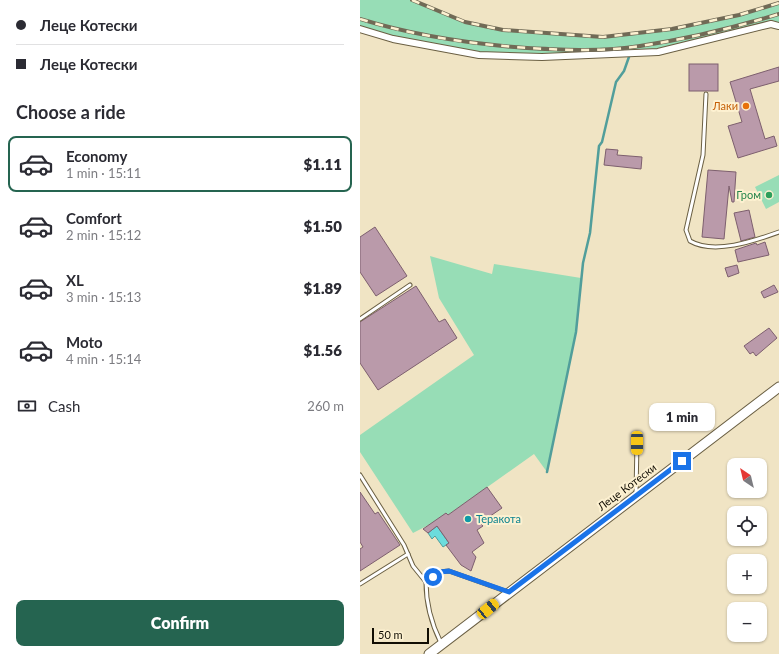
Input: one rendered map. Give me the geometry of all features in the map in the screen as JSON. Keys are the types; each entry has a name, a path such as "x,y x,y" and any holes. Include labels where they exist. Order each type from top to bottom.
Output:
{"main road":[{"name":"Леце Котески","path":"429,654 741,418 779,387"}],"street":[{"path":"360,29 393,39 479,56 542,57 658,52 771,24 779,26"}],"lane":[{"path":"706,94 703,155 686,230 690,241 700,246 731,246 755,241 779,232"},
{"path":"360,320 410,285"},
{"path":"636,496 637,443"},
{"path":"360,475 404,545 413,566 426,582 428,607 433,626 442,644"},
{"path":"360,584 408,554"},
{"path":"426,582 440,572 449,571 509,592"}],"green space":[{"path":"360,0 412,0 465,22 503,30 603,37 672,29 739,15 779,3 779,26 771,24 658,52 479,55 360,29"},
{"name":"Гром","path":"779,175 779,202 766,209 755,187"},
{"path":"430,256 492,274 494,264 581,278 576,332 547,472 534,454 448,515 413,533 360,452 360,435 474,355 439,298"}],"water":[{"path":"437,526 449,543 443,547 435,536 432,539 428,533"}],"building":[{"path":"689,64 718,64 718,91 689,91"},
{"name":"Лаки","path":"779,67 779,81 750,89 765,139 774,136 777,146 738,158 728,126 742,122 730,82"},
{"path":"606,149 618,150 617,155 642,157 641,169 604,165"},
{"path":"708,170 736,172 734,202 732,202 729,186 724,239 702,237"},
{"path":"749,210 755,237 741,241 734,213"},
{"path":"375,227 407,276 376,296 360,272 360,237"},
{"path":"765,242 769,255 738,262 735,250 756,243 757,245"},
{"path":"737,265 739,273 728,277 725,268"},
{"path":"774,285 778,292 764,298 761,292"},
{"path":"416,286 439,322 445,319 457,338 378,390 360,363 360,322"},
{"path":"769,328 777,338 756,356 753,352 750,354 744,346"},
{"name":"Теракота","path":"487,487 502,508 480,523 483,526 477,530 484,543 472,552 476,557 471,571 461,565 446,545 449,543 437,526 428,533 423,529 446,513 448,515"},
{"path":"360,492 375,514 378,512 400,545 360,571 360,549 363,547 360,542"}],"waterway":[{"path":"547,472 576,332 583,263 590,233 599,146 602,142 616,82 624,71 630,54"}],"railway":[{"path":"412,0 465,22 503,30 603,37 672,29 739,15 779,3"},
{"path":"360,19 422,35 464,42 527,48 584,50 626,48 675,40 779,14"}],"place":[{"name":"Лаки","path":"746,106"},
{"name":"Гром","path":"769,195"},
{"name":"Теракота","path":"468,519"}],"route":[{"path":"433,577 440,572 449,571 509,592 682,461"}]}
